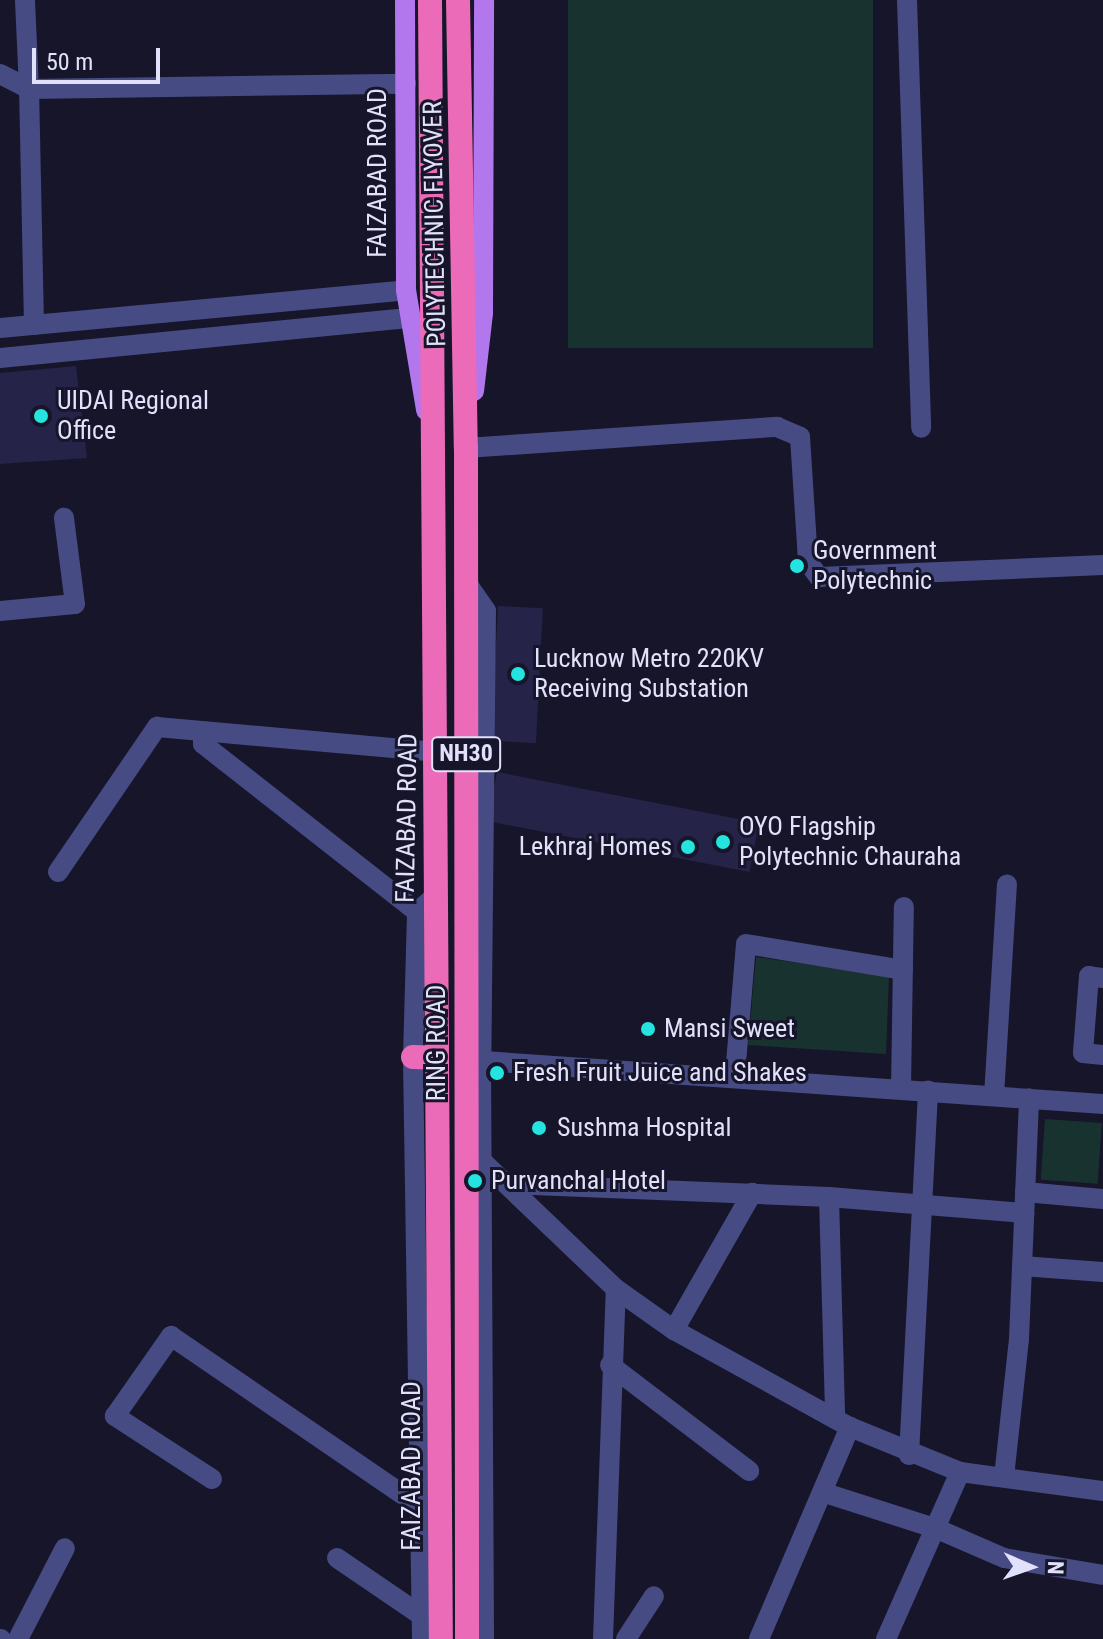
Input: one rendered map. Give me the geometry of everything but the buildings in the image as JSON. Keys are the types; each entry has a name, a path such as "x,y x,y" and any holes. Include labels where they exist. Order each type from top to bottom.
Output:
{"highway":[{"name":"POLYTECHNIC FLYOVER","path":"430,0 435,460"},
{"name":"POLYTECHNIC FLYOVER","path":"458,0 466,448"},
{"name":"RING ROAD","path":"466,448 473,1060 467,1639"},
{"name":"FAIZABAD ROAD","path":"435,460 436,752 426,905 425,1057 441,1639"}],"main road":[{"name":"FAIZABAD ROAD","path":"405,0 406,290 408,318 435,460"},
{"path":"466,448 483,313 484,0"}],"street":[{"path":"25,0 34,325"},
{"path":"907,0 921,428"},
{"path":"0,74 29,89 406,84"},
{"path":"0,328 406,290"},
{"path":"235,306 238,335"},
{"path":"0,358 408,318"},
{"path":"466,448 777,427 800,437 808,562 819,577 1103,565"},
{"path":"0,611 75,604 64,518"},
{"path":"58,872 157,727 436,752"},
{"path":"203,731 203,744 426,905"},
{"path":"994,1096 1007,884"},
{"path":"901,1088 904,907"},
{"path":"735,1075 746,944 903,970"},
{"path":"1103,978 1089,976 1083,1053 1103,1055"},
{"path":"422,1639 419,1506 425,1057"},
{"path":"484,1639 482,1161 473,1060 735,1075 1103,1104"},
{"path":"909,1455 928,1090"},
{"path":"1004,1477 1022,1266 1029,1098"},
{"path":"482,1161 616,1289 674,1330 842,1422 909,1455 960,1472 1103,1491"},
{"path":"507,1184 829,1197 1024,1213"},
{"path":"1025,1192 1103,1199"},
{"path":"674,1330 752,1193"},
{"path":"759,1639 825,1493 826,1475 842,1422 829,1197"},
{"path":"1022,1266 1103,1272"},
{"path":"603,1639 610,1365 616,1289"},
{"path":"212,1479 115,1416 171,1336 419,1506"},
{"path":"610,1365 749,1471"},
{"path":"886,1639 960,1472"},
{"path":"825,1493 935,1528 1004,1558 1103,1575"},
{"path":"18,1639 65,1548"},
{"path":"337,1558 422,1616"},
{"path":"626,1639 654,1596"}],"green space":[{"path":"568,0 873,0 873,348 568,348"},
{"path":"756,957 889,976 886,1054 748,1045"},
{"path":"1045,1119 1102,1123 1098,1184 1041,1180"}],"place":[{"name":"UIDAI Regional Office","path":"41,416"},
{"name":"Government Polytechnic","path":"797,566"},
{"name":"Lucknow Metro 220KV Receiving Substation","path":"518,674"},
{"name":"OYO Flagship Polytechnic Chauraha","path":"723,842"},
{"name":"Lekhraj Homes","path":"688,847"},
{"name":"Mansi Sweet","path":"648,1029"},
{"name":"Fresh Fruit Juice and Shakes","path":"497,1073"},
{"name":"Sushma Hospital","path":"539,1128"},
{"name":"Purvanchal Hotel","path":"475,1181"}]}
